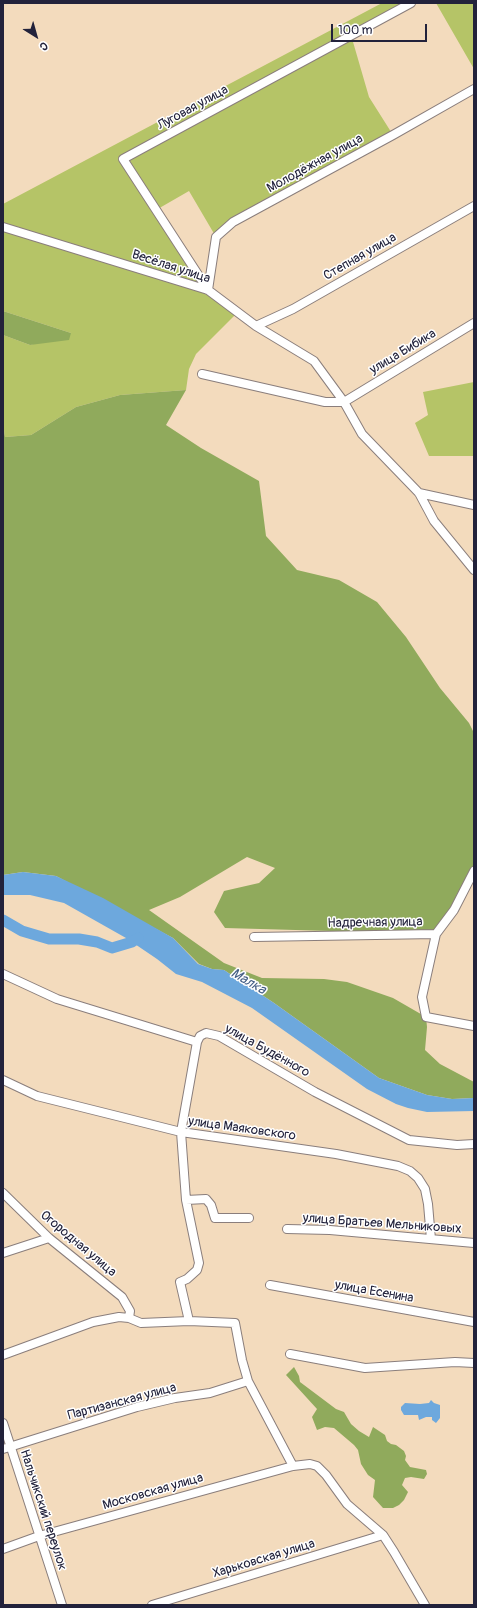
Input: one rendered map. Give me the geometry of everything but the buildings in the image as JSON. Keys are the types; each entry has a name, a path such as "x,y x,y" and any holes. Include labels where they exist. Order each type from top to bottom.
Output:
{"street":[{"name":"Луговая улица","path":"208,290 123,159 411,3"},
{"name":"Молодёжная улица","path":"208,290 216,237 233,222 474,89"},
{"name":"Степная улица","path":"256,326 293,309 474,206"},
{"name":"Весёлая улица","path":"3,227 208,290 256,326 314,361 344,402 362,434 419,493 434,521 474,570"},
{"name":"улица Бибика","path":"344,402 474,323"},
{"path":"202,374 325,402 344,402"},
{"path":"419,493 474,505"},
{"path":"436,934 454,910 474,871"},
{"name":"Надречная улица","path":"254,937 436,934 422,997 426,1017 474,1026"},
{"path":"3,974 57,998 197,1042 181,1132 186,1200 199,1263 197,1270 187,1279 180,1282 189,1321"},
{"name":"улица Будённого","path":"197,1042 200,1036 206,1033 219,1036 315,1092 409,1140 457,1145 474,1144"},
{"name":"улица Маяковского","path":"3,1080 37,1096 181,1132 336,1154 398,1166 418,1178 425,1189 431,1239"},
{"name":"Огородная улица","path":"3,1193 49,1238 122,1297 130,1311 129,1318"},
{"path":"186,1200 206,1199 211,1205 215,1218 250,1218"},
{"name":"улица Братьев Мельниковых","path":"287,1229 330,1230 474,1243"},
{"path":"3,1254 49,1238"},
{"name":"улица Есенина","path":"270,1285 474,1322"},
{"path":"3,1355 93,1322 119,1317 129,1318 141,1323 189,1321 235,1323 242,1360 248,1381 293,1466"},
{"path":"290,1354 365,1368 455,1362 474,1363"},
{"name":"Партизанская улица","path":"7,1448 137,1408 175,1398 210,1393 248,1381"},
{"name":"Нальчикский переулок","path":"3,1423 7,1448 62,1605"},
{"name":"Московская улица","path":"3,1549 39,1536 293,1466 310,1464 317,1466 326,1475 347,1504 383,1535"},
{"path":"383,1535 425,1605"},
{"name":"Харьковская улица","path":"152,1605 383,1535"}],"green space":[{"path":"382,3 411,3 351,35 369,97 393,135 233,222 216,237 189,191 156,210 208,290 238,312 196,354 189,369 186,390 120,395 76,407 31,435 5,437 3,422 3,335 30,345 71,333 3,311 3,204"},
{"path":"436,3 474,3 474,69"},
{"path":"3,311 71,333 69,340 30,345 3,335"},
{"path":"474,382 474,456 429,456 415,423 428,415 423,392"},
{"path":"186,390 166,425 201,448 259,481 266,536 297,570 339,580 377,602 406,637 440,688 469,723 474,733 474,871 436,934 225,928 214,912 224,891 259,883 275,868 247,857 180,897 149,910 224,963 262,978 324,979 347,982 393,998 426,1017 427,1027 425,1050 440,1064 474,1082 474,1098 452,1099 427,1095 379,1078 274,1003 224,970 212,969 199,964 173,938 56,876 23,872 3,875 3,422 5,437 31,435 76,407 120,395"},
{"path":"294,1367 299,1376 300,1382 336,1409 344,1412 351,1424 359,1431 369,1437 373,1427 385,1435 387,1441 404,1451 406,1456 405,1460 410,1467 426,1470 427,1474 424,1479 411,1477 405,1478 402,1485 408,1492 404,1500 399,1505 393,1508 383,1508 373,1497 375,1480 368,1475 361,1464 358,1450 354,1445 334,1428 325,1427 317,1430 312,1417 317,1409 286,1375"}],"water":[{"path":"23,872 56,876 103,898 173,938 198,964 212,969 224,970 274,1003 379,1078 427,1095 452,1099 474,1098 474,1111 427,1112 396,1104 367,1089 252,1008 202,982 176,974 126,938 64,903 30,895 3,895 3,875"},
{"path":"431,1400 440,1405 440,1418 436,1423 432,1420 432,1417 426,1417 419,1420 418,1415 404,1415 401,1410 401,1407 405,1403 429,1403"}],"waterway":[{"path":"3,920 22,931 49,939 79,939 97,942 112,948 132,942 138,938"}],"water label":[{"name":"Малка","path":"248,982"}]}
